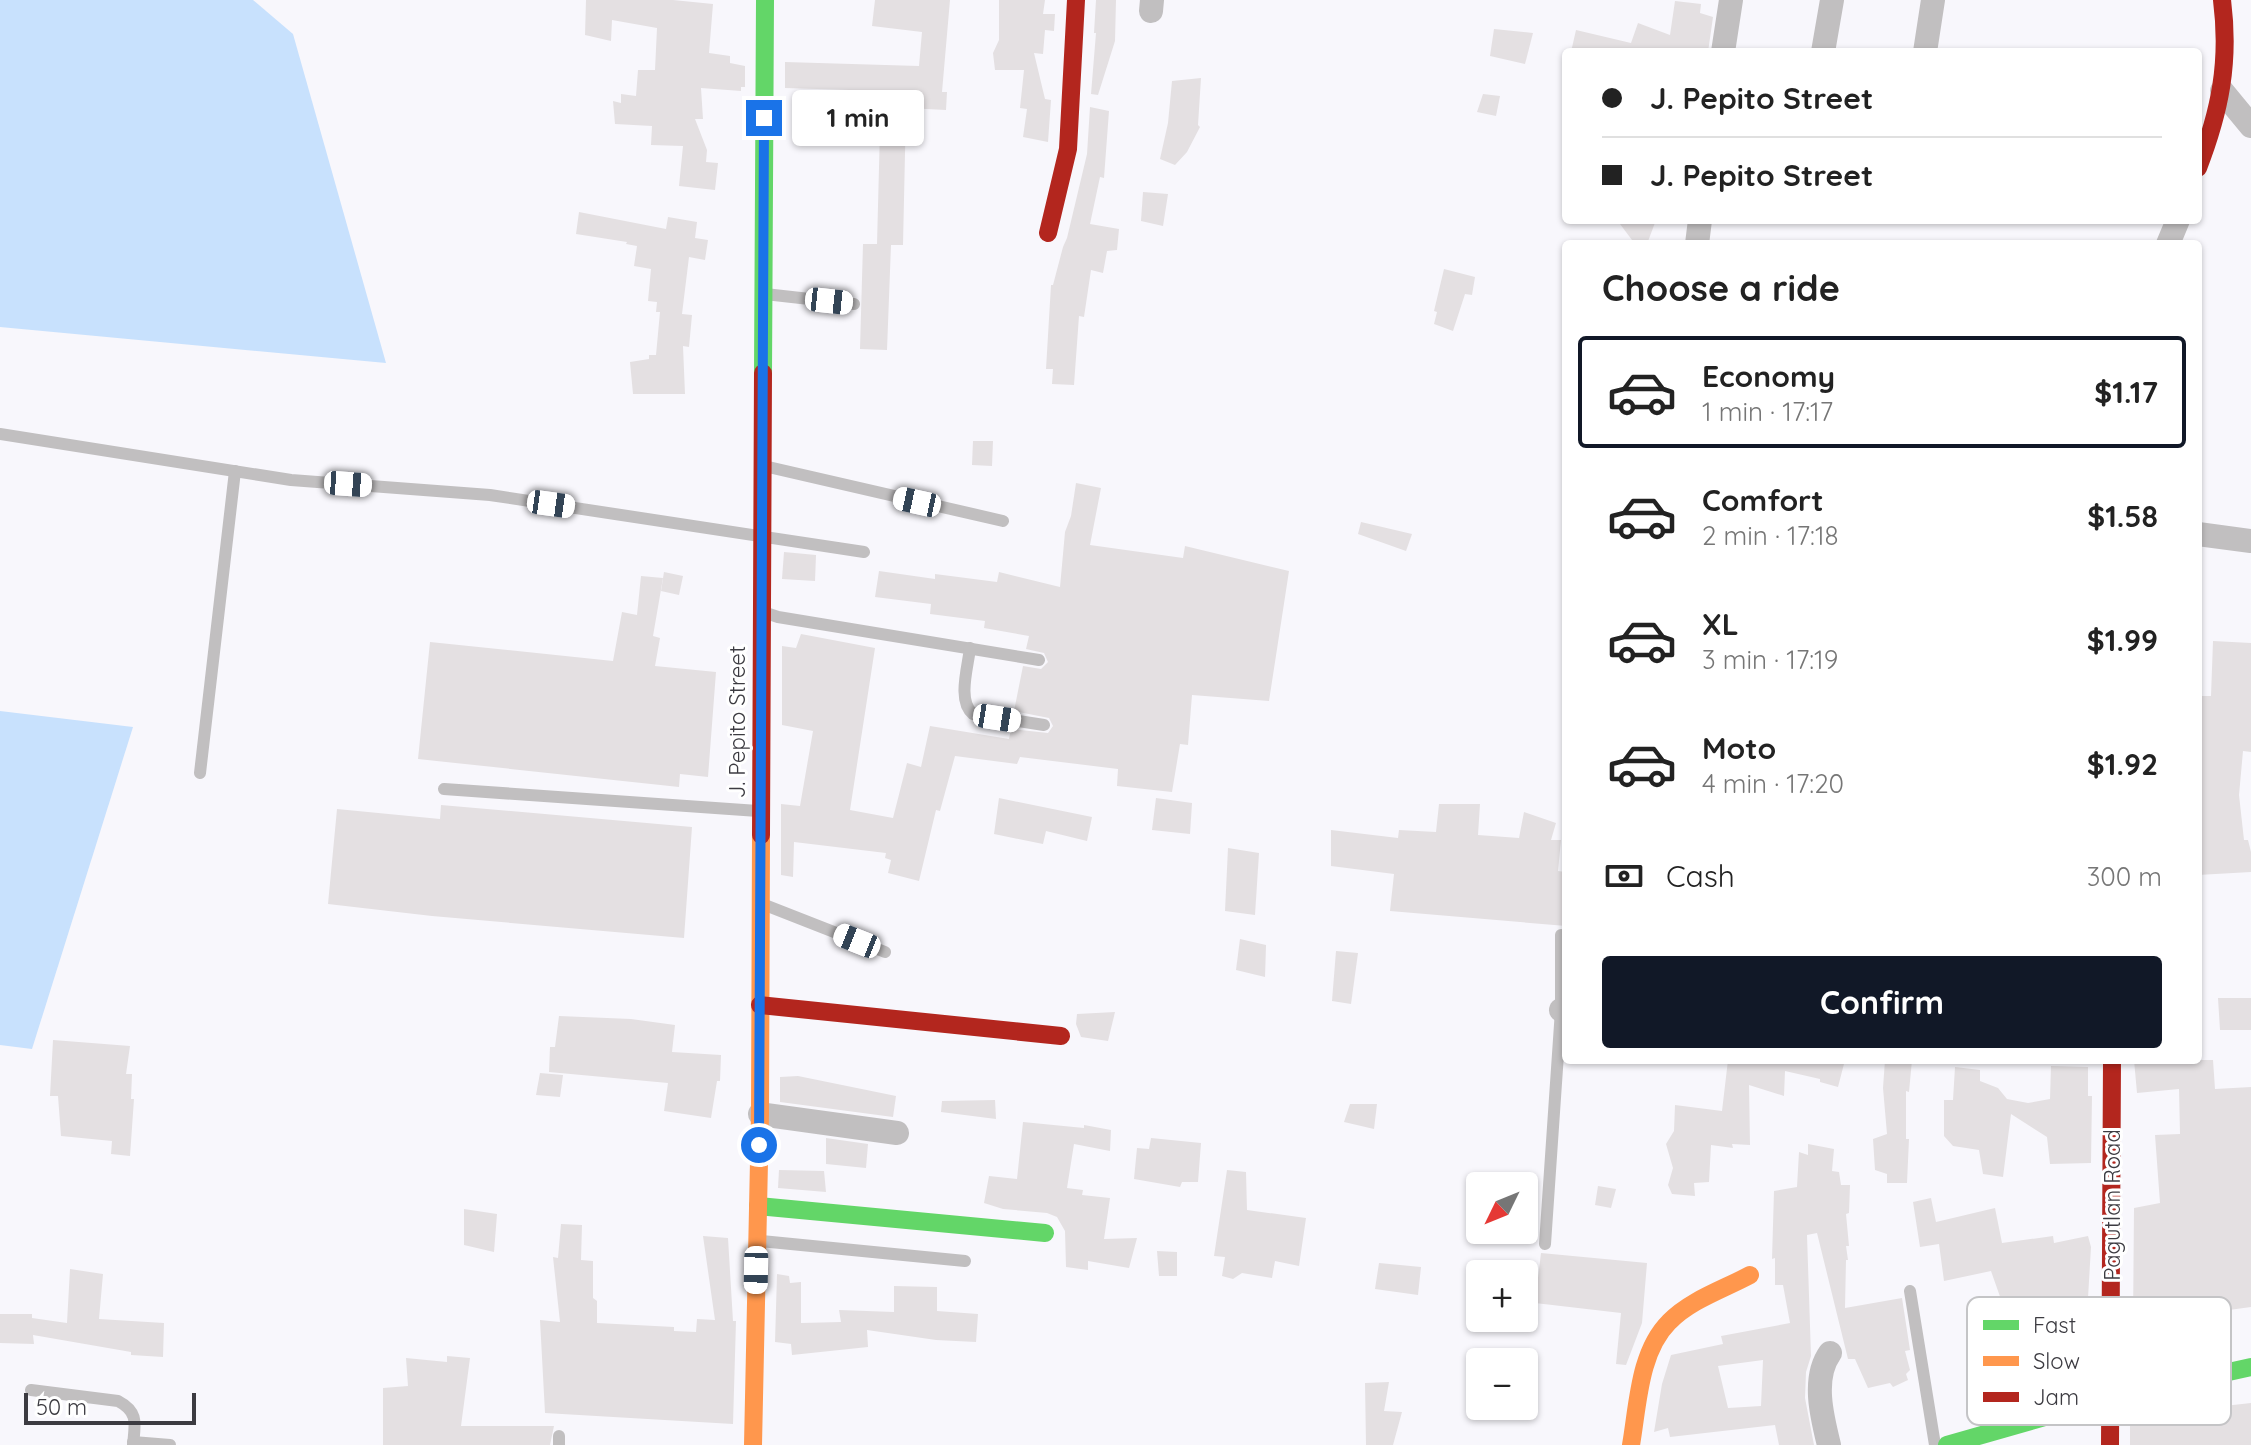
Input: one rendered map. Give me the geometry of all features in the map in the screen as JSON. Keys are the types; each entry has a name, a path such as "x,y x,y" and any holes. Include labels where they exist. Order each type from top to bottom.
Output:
{"main road":[{"name":"J. Pepito Street","path":"753,1445 760,1114 765,0"},
{"path":"1048,233 1068,149 1076,0"},
{"path":"2202,157 2215,123 2222,91 2222,0"},
{"path":"760,1005 1061,1036"},
{"name":"Pagutlan Road","path":"2111,1297 2112,1064"},
{"path":"758,1206 1045,1233"},
{"path":"1631,1445 1656,1338 1671,1320 1750,1275"},
{"path":"2231,1371 2251,1367"},
{"path":"1947,1445 2017,1425"},
{"name":"Pagutlan Road","path":"2110,1425 2110,1445"}],"street":[{"path":"1724,48 1731,0"},
{"path":"1824,48 1832,0"},
{"path":"1926,48 1933,0"},
{"path":"2222,91 2251,126"},
{"path":"2202,535 2251,541"},
{"path":"760,1114 897,1133"},
{"path":"1829,1445 1822,1416 1821,1376 1823,1363 1830,1353"}],"lane":[{"path":"763,294 854,304"},
{"path":"0,434 291,480 490,495 864,552"},
{"path":"763,465 1003,521"},
{"path":"200,773 235,471"},
{"path":"762,611 778,617 1039,660"},
{"path":"970,648 964,700 968,711 1044,725"},
{"path":"444,789 761,811"},
{"path":"761,903 885,952"},
{"path":"1561,935 1562,972"},
{"path":"1545,1244 1562,1023"},
{"path":"757,1241 965,1261"},
{"path":"1910,1291 1935,1445"},
{"path":"31,1390 118,1401 133,1410 136,1419 133,1444 170,1445"}],"water":[{"path":"0,0 253,0 293,34 386,363 0,327"},
{"path":"0,711 133,727 32,1049 0,1045"}],"building":[{"path":"586,0 673,0 713,4 709,53 730,56 730,63 745,66 745,87 741,87 741,91 701,88 703,119 695,119 707,150 706,162 718,163 715,190 679,186 683,146 651,145 652,126 615,124 613,101 621,103 621,94 636,96 638,70 655,70 657,28 612,20 611,41 585,35"},
{"path":"875,0 950,0 942,92 947,92 946,110 906,108 903,245 891,245 887,350 860,349 863,244 877,244 881,91 785,88 785,62 919,66 922,32 872,26"},
{"path":"999,0 1045,0 1043,14 1055,14 1054,31 1045,30 1043,54 1034,53 1045,99 1051,100 1048,142 1023,137 1027,109 1020,108 1024,70 995,70 993,53 999,40"},
{"path":"1096,0 1116,0 1115,41 1098,95 1091,94"},
{"path":"1675,1 1701,4 1700,13 1713,17 1709,48 1572,48 1576,30 1631,43 1638,23 1670,35"},
{"path":"1494,29 1533,33 1525,64 1490,56"},
{"path":"1201,78 1200,127 1187,152 1175,165 1160,159 1168,123 1172,81"},
{"path":"1483,94 1500,96 1496,116 1477,112"},
{"path":"1090,107 1109,111 1104,178 1100,177 1090,224 1119,229 1117,250 1107,251 1103,273 1091,270 1084,317 1079,316 1074,385 1052,384 1053,369 1046,369 1051,285 1067,238 1087,154"},
{"path":"1143,192 1168,194 1163,226 1141,221"},
{"path":"579,212 666,229 668,217 697,222 695,238 708,240 705,260 689,257 682,314 692,315 689,347 683,346 685,394 633,394 630,362 656,355 660,312 656,312 657,302 648,301 651,269 634,266 637,246 576,234"},
{"path":"1620,224 1654,224 1648,240 1632,240"},
{"path":"1444,269 1475,277 1472,295 1465,294 1453,331 1434,324"},
{"path":"973,441 993,441 992,466 972,465"},
{"path":"1076,483 1101,488 1090,545 1183,558 1185,546 1289,571 1269,701 1192,695 1188,745 1180,744 1172,792 1117,786 1118,769 1020,757 1017,764 955,756 940,811 936,810 919,881 888,873 891,860 885,858 886,853 794,842 793,877 781,875 781,804 800,806 813,731 782,725 782,646 796,648 801,634 875,648 850,810 893,818 907,763 921,767 930,726 1009,739 1011,729 1048,733 1053,726 1049,718 1014,711 1023,666 1041,669 1048,662 1044,653 1026,649 1029,636 984,628 985,621 930,614 931,604 875,597 879,571 935,579 935,574 997,582 999,572 1060,587 1065,532"},
{"path":"1361,522 1412,534 1406,551 1358,534"},
{"path":"784,552 816,555 815,581 782,579"},
{"path":"664,572 683,576 679,595 661,591"},
{"path":"641,576 663,578 653,636 660,638 655,666 716,672 708,777 680,774 679,787 418,759 430,642 613,661 622,612 637,615"},
{"path":"2213,641 2251,643 2251,752 2243,751 2239,795 2244,840 2248,840 2251,852 2251,872 2202,875 2202,696 2211,696"},
{"path":"999,798 1092,817 1087,841 1046,831 1043,844 994,834"},
{"path":"1156,798 1192,803 1190,834 1152,830"},
{"path":"1439,804 1480,804 1478,835 1519,838 1524,812 1556,823 1551,840 1561,840 1558,871 1562,872 1562,926 1390,911 1394,874 1331,866 1331,830 1398,838 1399,830 1436,832"},
{"path":"441,805 692,827 684,938 328,904 337,809 440,819"},
{"path":"1228,848 1259,853 1255,915 1225,911"},
{"path":"1240,939 1266,945 1265,977 1236,970"},
{"path":"1336,951 1358,953 1351,1004 1332,1001"},
{"path":"2218,998 2251,998 2251,1030 2220,1030"},
{"path":"1115,1012 1108,1041 1081,1037 1076,1024 1077,1014"},
{"path":"559,1016 631,1019 675,1025 672,1052 721,1055 720,1081 717,1081 711,1118 664,1111 668,1083 549,1072 550,1047 555,1047"},
{"path":"53,1040 130,1046 126,1074 132,1074 131,1099 134,1099 130,1156 111,1154 112,1141 61,1136 58,1096 50,1096"},
{"path":"2202,1060 2213,1060 2215,1089 2251,1087 2251,1307 2231,1310 2231,1297 2133,1297 2134,1208 2160,1203 2155,1135 2180,1134 2179,1089 2137,1093 2134,1064 2202,1064"},
{"path":"1728,1064 1844,1064 1838,1087 1820,1082 1820,1079 1785,1071 1784,1096 1749,1085 1750,1145 1732,1144 1733,1148 1711,1145 1709,1182 1694,1183 1695,1196 1672,1194 1668,1185 1673,1168 1666,1144 1674,1131 1675,1105 1722,1111"},
{"path":"1885,1064 1912,1064 1909,1092 1906,1091 1906,1139 1909,1139 1907,1183 1887,1183 1887,1174 1875,1170 1873,1139 1887,1134 1883,1088"},
{"path":"2051,1066 2088,1067 2088,1096 2092,1096 2091,1163 2050,1164 2047,1137 2011,1114 2003,1177 1983,1174 1979,1150 1953,1146 1944,1136 1944,1100 1953,1100 1955,1067 1980,1070 1980,1081 1998,1088 2007,1099 2028,1103 2050,1099"},
{"path":"540,1073 563,1075 560,1097 536,1095"},
{"path":"798,1076 896,1096 893,1117 780,1102 780,1077"},
{"path":"995,1100 996,1119 941,1112 942,1101"},
{"path":"1350,1104 1377,1104 1374,1129 1344,1122"},
{"path":"1023,1122 1084,1128 1084,1125 1111,1130 1110,1151 1074,1144 1067,1188 1083,1190 1082,1195 1110,1198 1104,1239 1137,1238 1129,1268 1088,1261 1088,1270 1066,1267 1065,1231 1057,1217 984,1203 989,1176 1017,1179"},
{"path":"826,1138 868,1144 866,1168 826,1164"},
{"path":"1151,1138 1201,1143 1198,1182 1182,1182 1180,1187 1134,1179 1137,1148 1149,1149"},
{"path":"1808,1144 1834,1149 1832,1171 1839,1172 1841,1185 1850,1185 1849,1213 1846,1214 1849,1246 1846,1246 1845,1308 1902,1298 1910,1350 1905,1351 1910,1370 1906,1374 1908,1380 1893,1387 1890,1383 1868,1388 1855,1359 1848,1359 1817,1233 1807,1235 1811,1356 1806,1372 1805,1398 1814,1445 1779,1445 1775,1425 1670,1437 1668,1428 1654,1432 1662,1384 1671,1355 1723,1344 1721,1336 1790,1323 1783,1285 1775,1285 1775,1258 1772,1259 1774,1191 1797,1187 1799,1152 1808,1155","holes":["1763,1360 1761,1406 1728,1408 1718,1366"]},
{"path":"779,1170 824,1171 826,1192 778,1188"},
{"path":"1227,1170 1246,1172 1247,1210 1306,1218 1299,1266 1275,1261 1272,1278 1242,1273 1233,1279 1222,1276 1225,1257 1214,1256"},
{"path":"1598,1186 1616,1189 1611,1208 1595,1205"},
{"path":"1931,1198 1936,1222 1995,1208 2002,1243 2053,1236 2054,1243 2088,1236 2091,1247 2088,1297 2000,1297 1991,1271 1944,1281 1939,1244 1920,1247 1913,1202"},
{"path":"464,1209 497,1214 494,1252 464,1245"},
{"path":"561,1224 582,1225 581,1260 593,1261 597,1323 674,1327 674,1331 696,1332 697,1319 715,1320 703,1236 728,1238 733,1321 736,1321 733,1424 545,1413 540,1320 560,1322 553,1257 558,1258"},
{"path":"1157,1251 1177,1252 1177,1276 1159,1276"},
{"path":"1541,1253 1647,1263 1642,1323 1626,1365 1616,1364 1621,1313 1538,1303"},
{"path":"1379,1263 1421,1267 1418,1295 1375,1289"},
{"path":"70,1269 103,1274 99,1319 164,1323 163,1357 131,1355 131,1352 33,1335 34,1344 0,1343 0,1314 32,1314 32,1318 67,1323"},
{"path":"777,1274 789,1276 790,1283 801,1282 801,1323 841,1322 839,1310 894,1312 894,1286 937,1287 937,1311 978,1314 976,1342 867,1330 868,1347 792,1355 791,1344 775,1342"},
{"path":"447,1356 470,1358 461,1426 554,1426 550,1445 383,1445 383,1388 408,1386 406,1358 447,1362"},
{"path":"1389,1382 1384,1411 1402,1412 1393,1445 1366,1445 1365,1383"},
{"path":"2251,1403 2251,1445 2130,1445 2130,1425 2231,1425 2231,1405"}],"traffic: fast":[{"path":"763,373 765,0"},
{"path":"758,1206 1045,1233"},
{"path":"2231,1371 2251,1367"},
{"path":"1947,1445 2017,1425"}],"traffic: slow":[{"path":"753,1445 760,1114 761,835"},
{"path":"1631,1445 1641,1380 1659,1334 1687,1307 1750,1275"}],"traffic: jam":[{"path":"1048,233 1068,149 1076,0"},
{"path":"2202,156 2217,106 2224,65 2222,0"},
{"path":"761,835 763,373"},
{"path":"760,1005 1061,1036"},
{"path":"2111,1297 2112,1064"},
{"path":"2110,1425 2110,1445"}],"route":[{"path":"759,1145 764,118"}]}
